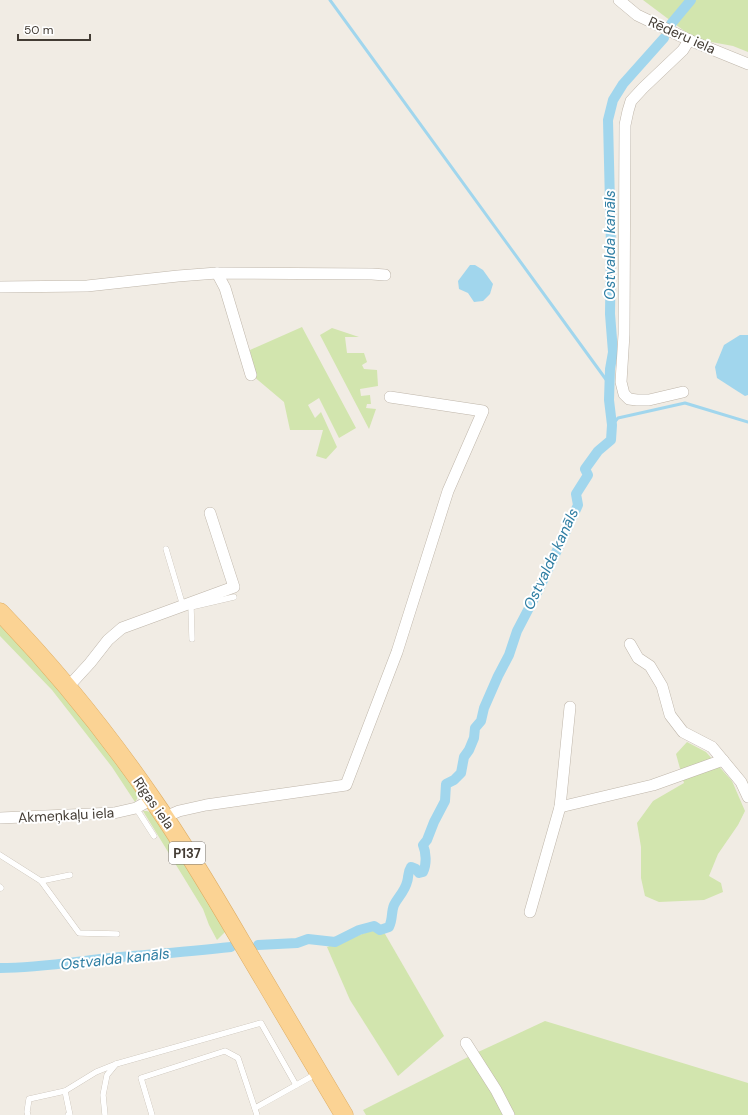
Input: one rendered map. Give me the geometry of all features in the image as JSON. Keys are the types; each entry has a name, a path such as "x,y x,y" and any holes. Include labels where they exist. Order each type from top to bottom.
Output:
{"main road":[{"name":"Rīgas iela","path":"0,612 68,686 91,715 165,817 226,915 344,1115"}],"street":[{"name":"Rēderu iela","path":"619,0 637,15 689,40 748,64"},
{"path":"683,392 649,400 628,399 624,394 621,382 624,334 625,125 631,100 683,50 689,40"},
{"path":"217,273 225,288 250,375"},
{"path":"0,287 87,286 217,273 385,275"},
{"path":"165,817 179,811 206,805 346,785 397,652 448,491 483,411 390,397"},
{"path":"68,686 90,663 108,640 122,628 186,607 234,588 210,513"},
{"path":"630,644 638,658 650,666 662,686 670,716 683,732 712,748 741,782 748,797"},
{"path":"530,912 560,807 570,708"},
{"path":"560,807 653,785 723,760"},
{"name":"Akmeņkaļu iela","path":"0,818 114,814 136,808 152,799"},
{"path":"466,1043 496,1090 509,1115"}],"lane":[{"path":"166,549 186,607 192,639"},
{"path":"186,607 234,597"},
{"path":"136,808 154,836"},
{"path":"0,855 41,881 79,933 117,934"},
{"path":"41,881 70,875"},
{"path":"28,1115 29,1099 65,1091 96,1072 116,1064 261,1023 296,1085"},
{"path":"152,1115 141,1078 225,1051 238,1058 257,1115"},
{"path":"105,1115 103,1095 104,1088 107,1075 116,1064"},
{"path":"255,1108 319,1073"},
{"path":"65,1091 70,1115 68,1115"}],"green space":[{"path":"643,0 748,0 748,52 733,46 695,39"},
{"path":"302,327 356,428 339,438 319,398 308,405 315,418 321,412 337,447 326,459 316,456 323,430 290,430 284,402 253,376 250,350"},
{"path":"332,328 359,337 345,337 347,353 364,353 367,362 362,365 364,369 377,370 378,386 360,389 361,396 370,395 371,404 367,404 366,408 376,409 369,429 320,335"},
{"path":"0,623 84,719 138,793 135,802 112,767 52,690 0,636"},
{"path":"687,742 706,752 732,781 745,811 738,825 718,854 709,876 721,883 723,892 704,900 659,902 645,896 641,878 641,847 637,823 653,801 684,783 676,754"},
{"path":"143,811 152,813 225,929 225,932 217,940 203,909"},
{"path":"381,927 444,1036 398,1076 350,1000 327,947"},
{"path":"545,1021 748,1083 748,1115 366,1115 363,1110 476,1053"}],"water":[{"path":"470,265 475,265 483,270 493,284 490,294 483,301 474,302 468,293 459,289 458,281"},
{"path":"740,335 748,335 748,395 745,396 717,378 715,367 724,345"}],"waterway":[{"path":"330,0 610,385"},
{"name":"Ostvalda kanāls","path":"671,24 691,0"},
{"name":"Ostvalda kanāls","path":"258,945 297,943 308,939 335,942 359,930 374,926 380,930 389,927 394,905 405,888 411,867 416,869 419,873 423,872 426,858 423,845 427,840 445,801 446,784 454,780 461,773 464,757 474,738 475,728 481,721 484,708 509,655 517,631 540,587 578,505 576,494 588,475 585,469 598,451 611,440 612,425 609,400 610,369 613,352 610,314 611,246 608,120 613,100 623,84 664,38"},
{"path":"612,425 618,418 685,403 748,422"},
{"name":"Ostvalda kanāls","path":"0,968 38,966 231,947"}]}
